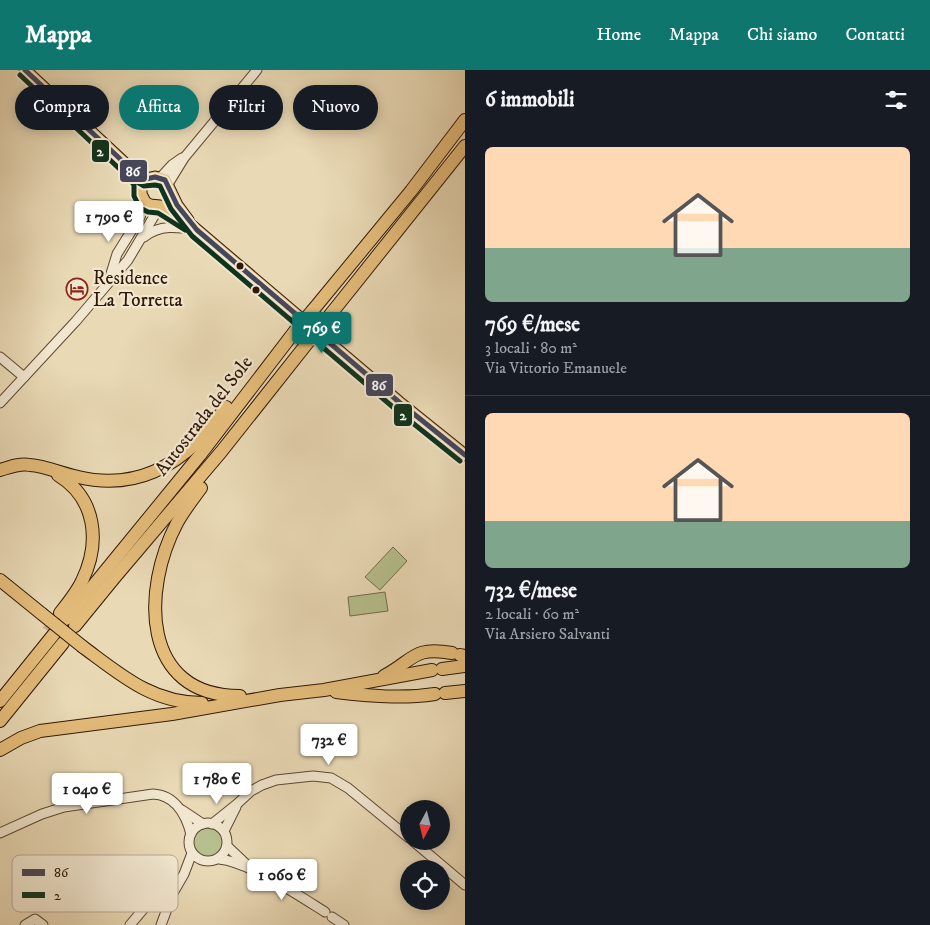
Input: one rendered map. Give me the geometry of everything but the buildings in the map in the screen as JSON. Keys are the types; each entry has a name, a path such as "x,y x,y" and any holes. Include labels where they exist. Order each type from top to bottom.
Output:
{"highway":[{"name":"Autostrada del Sole","path":"67,620 200,455 293,333 411,191 465,120"},
{"name":"Autostrada del Sole","path":"67,620 115,577 221,452 465,146"},
{"path":"0,470 15,465 29,464 78,478 108,482 131,480 175,460 198,442 271,352 293,333"},
{"path":"221,452 203,485 177,523 171,537 158,581 155,616 157,634 168,661 181,676 196,688 225,696 280,695"},
{"path":"49,469 74,488 85,502 90,514 93,535 90,557 67,620"},
{"path":"0,580 83,647 136,686 175,701 188,703 237,702"},
{"path":"0,701 29,664 55,636 0,721"},
{"path":"378,680 422,652 436,651 461,658"},
{"path":"0,750 21,738 40,731 172,714 280,695 324,690 437,670 461,658"},
{"path":"324,690 389,697 417,697 465,691"}],"main road":[{"path":"25,70 132,170 146,179 162,183 197,230"},
{"path":"132,170 141,183 142,197 145,202 150,205 160,206 197,230 399,402 465,455"},
{"path":"141,190 144,182 162,183"},
{"path":"160,206 167,201 162,183"}],"street":[{"path":"162,183 257,70"},
{"path":"108,283 117,254 140,217 145,202"},
{"path":"0,403 76,321 128,260 160,206"},
{"path":"140,241 155,230 163,228 197,230"},
{"path":"0,357 24,377"},
{"path":"201,861 192,853 189,844 194,829 208,824 237,804 250,791 276,780 313,776 331,778 348,788 400,831"},
{"path":"0,833 42,814 64,807 125,797 159,794 172,800 180,808 208,824 224,831"},
{"path":"219,859 226,851 227,841 224,831 237,804"},
{"path":"180,808 191,834"},
{"path":"227,846 252,869"},
{"path":"424,850 465,885"},
{"path":"178,884 192,853"},
{"path":"184,874 201,861 227,860 252,869 344,925"},
{"path":"130,925 141,912"},
{"path":"161,925 166,912"},
{"path":"25,925 39,922"}],"green space":[{"path":"393,547 407,561 380,590 365,577"},
{"path":"385,592 388,611 350,616 348,597"},
{"path":"208,828 219,832 223,843 219,854 208,858 197,854 193,843 197,832"}],"tunnel":[{"path":"48,631 59,614"}],"transit line":[{"name":"86","path":"25,70 132,170 146,179 155,177 165,180 177,205 197,230 399,402 465,455"},
{"name":"2","path":"20,75 127,176 144,186 160,186 171,209 192,236 394,408 460,461"},
{"name":"2","path":"122,169 134,185 134,196 140,208 148,212 158,213 185,230"}],"place":[{"name":"Residence La Torretta","path":"77,289"}]}
